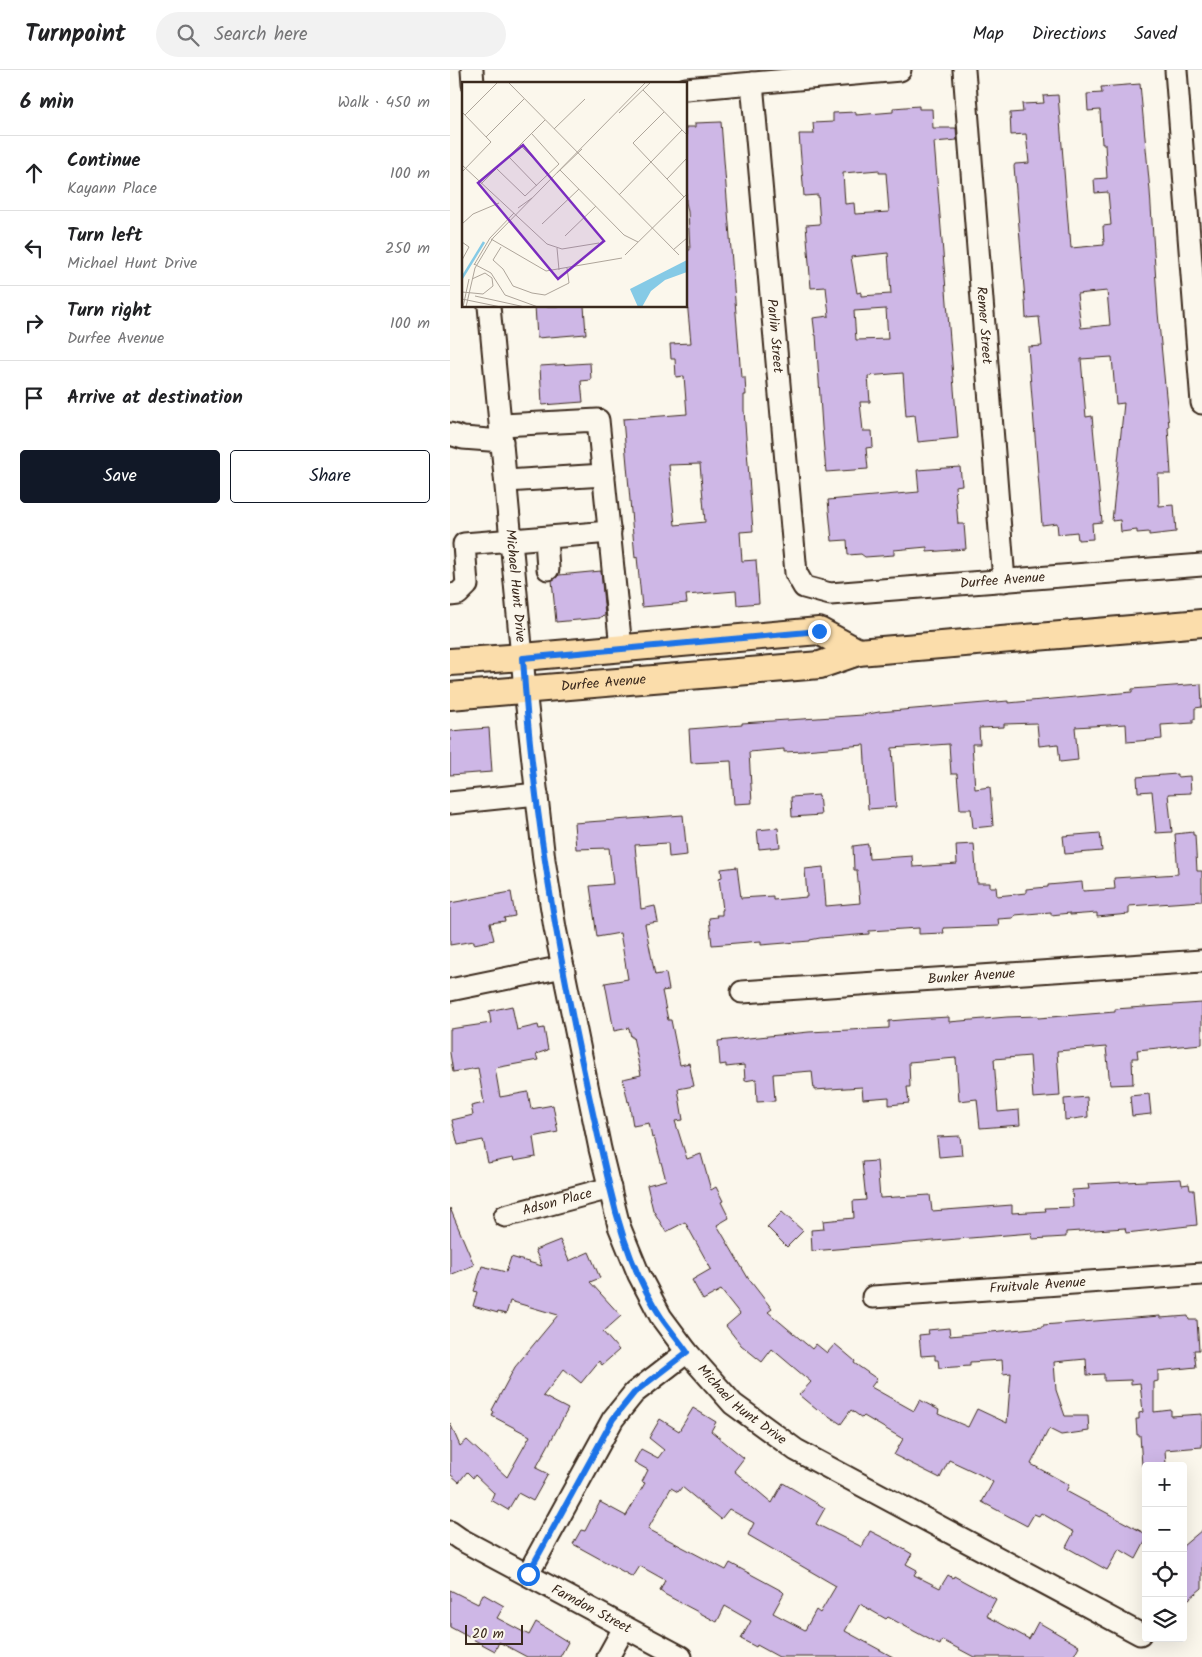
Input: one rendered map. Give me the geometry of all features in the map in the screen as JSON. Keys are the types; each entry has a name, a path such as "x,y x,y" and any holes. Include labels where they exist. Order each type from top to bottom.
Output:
{"main road":[{"name":"Durfee Avenue","path":"450,696 820,665 858,652 1202,624"},
{"path":"450,662 523,658 819,631 858,652"}],"street":[{"path":"688,89 900,70"},
{"name":"Remer Street","path":"964,70 1004,581"},
{"path":"1176,70 1202,403"},
{"name":"Parlin Street","path":"752,83 796,573 804,587"},
{"name":"Michael Hunt Drive","path":"489,308 525,689 544,860 563,967 610,1188 619,1226 639,1275 661,1317 687,1352 733,1404 796,1450 1140,1634"},
{"path":"450,434 463,438 598,420 622,648"},
{"path":"506,481 604,475"},
{"path":"450,595 458,594 467,585 464,544 610,532"},
{"path":"546,538 548,569"},
{"name":"Durfee Avenue","path":"804,587 830,594 1202,565"},
{"path":"450,804 537,794"},
{"name":"Bunker Avenue","path":"742,992 1202,961"},
{"path":"450,990 563,967"},
{"name":"Adson Place","path":"505,1216 610,1188"},
{"name":"Fruitvale Avenue","path":"873,1297 1202,1274"},
{"path":"528,1574 613,1419 634,1393 687,1352"},
{"name":"Farndon Street","path":"450,1532 624,1628 681,1657"},
{"path":"608,1657 624,1628"}],"building":[{"path":"1140,84 1169,427 1171,474 1158,474 1159,506 1174,505 1176,532 1149,535 1149,532 1137,533 1137,530 1121,532 1120,520 1112,521 1124,403 1116,404 1112,357 1081,359 1086,417 1092,416 1102,522 1092,523 1093,539 1078,540 1077,532 1058,534 1057,523 1042,525 1028,347 1042,346 1039,317 1026,318 1014,166 1015,164 1029,163 1026,134 1011,135 1010,113 1023,112 1022,104 1044,103 1043,96 1058,95 1071,248 1104,245 1103,226 1111,225 1108,192 1095,193 1094,179 1107,178 1105,144 1102,144 1100,110 1088,111 1087,94 1102,93 1101,87","holes":["1107,291 1110,325 1081,328 1077,294"]},
{"path":"919,106 919,109 932,109 933,128 956,128 957,140 934,142 958,438 918,442 915,415 906,416 903,373 868,376 870,402 860,402 863,431 872,431 873,447 866,448 868,469 826,472 816,335 813,318 829,316 826,287 811,288 806,225 820,224 818,195 804,196 799,134 814,134 813,123 833,122 833,113 856,112 856,115 893,112 893,108","holes":["879,170 879,173 886,173 889,212 855,214 854,203 845,204 843,173","888,253 891,294 861,296 861,292 857,293 851,257","886,309 888,339 856,340 854,311"]},
{"path":"721,122 741,377 745,377 746,395 744,395 744,410 753,531 740,532 742,561 756,560 759,603 737,605 736,591 686,595 687,603 642,607 637,557 635,558 623,419 687,414 684,376 676,377 675,359 671,359 670,344 691,343 688,308 688,250 690,250 688,127 695,127 695,123","holes":["700,464 705,522 675,525 669,465"]},
{"path":"535,308 584,308 586,334 537,338"},
{"path":"590,363 591,380 581,381 583,402 542,405 540,366"},
{"path":"960,467 962,485 955,486 958,524 964,524 966,549 927,552 927,547 894,550 894,555 865,557 861,554 848,555 847,540 832,541 828,500 919,492 917,470"},
{"path":"601,571 605,616 556,622 552,580 559,575"},
{"path":"1201,684 1202,707 1195,708 1193,723 1161,725 1162,739 1127,742 1126,724 1075,727 1078,760 1060,762 1058,744 1039,746 1037,723 1004,724 1004,727 979,728 980,744 972,744 975,789 990,787 993,826 973,828 971,809 960,809 957,774 951,774 949,744 892,748 896,807 868,809 864,745 804,751 784,752 784,749 749,752 752,803 734,804 731,761 691,763 689,729 1008,701 1008,703 1132,692 1132,689"},
{"path":"489,728 492,772 450,775 450,731"},
{"path":"1177,774 1177,777 1190,776 1191,793 1168,794 1172,832 1156,833 1152,791 1138,792 1137,777"},
{"path":"819,795 821,815 792,817 791,797"},
{"path":"683,815 687,855 669,857 668,843 635,845 641,909 655,906 658,922 645,924 655,975 666,973 669,990 662,991 668,1020 671,1020 680,1065 689,1063 694,1086 678,1089 683,1120 675,1121 687,1159 701,1154 711,1190 716,1187 729,1218 717,1225 748,1278 772,1309 768,1312 812,1349 816,1344 827,1353 835,1344 855,1361 854,1363 877,1379 871,1387 914,1411 920,1400 939,1410 938,1414 968,1427 977,1409 1007,1423 1011,1373 1003,1374 1002,1360 970,1362 970,1366 939,1368 935,1355 921,1356 919,1335 929,1334 928,1330 949,1328 950,1336 1043,1327 1043,1325 1160,1316 1160,1318 1188,1316 1189,1320 1197,1320 1199,1350 1194,1350 1196,1367 1158,1371 1158,1381 1154,1382 1154,1412 1171,1410 1171,1416 1202,1414 1202,1447 1165,1450 1166,1462 1142,1462 1142,1466 1140,1435 1137,1435 1136,1419 1139,1419 1139,1413 1143,1412 1140,1383 1131,1384 1131,1380 1104,1381 1104,1374 1087,1375 1086,1359 1054,1362 1056,1390 1065,1416 1088,1416 1089,1431 1061,1435 1049,1429 1031,1464 1069,1485 1066,1491 1142,1532 1142,1548 1136,1559 1119,1549 1107,1570 1066,1547 1074,1532 1041,1513 1039,1516 1034,1514 1027,1526 982,1502 993,1482 979,1474 949,1460 940,1478 894,1455 903,1439 864,1416 862,1418 851,1410 841,1424 817,1410 799,1395 811,1382 772,1349 762,1362 741,1345 726,1326 740,1314 721,1290 703,1300 692,1280 711,1269 685,1222 666,1232 653,1210 647,1185 666,1180 649,1123 633,1126 623,1079 641,1075 633,1037 631,1037 629,1028 614,1031 605,983 628,979 620,933 597,937 590,886 613,884 609,848 576,849 574,823"},
{"path":"778,828 780,847 759,849 757,830"},
{"path":"1193,832 1193,835 1195,835 1197,871 1202,871 1202,901 1129,906 1129,914 1097,917 1097,913 1051,915 1051,912 1015,915 1013,918 998,919 999,926 943,928 944,933 919,934 919,928 869,931 869,934 820,938 810,941 761,945 761,941 712,945 709,918 722,915 723,910 719,878 722,877 721,869 737,867 741,898 773,896 773,900 807,897 805,869 823,867 826,906 860,903 857,870 854,870 853,846 868,844 869,859 912,856 913,867 957,864 956,845 974,844 977,883 990,883 990,887 996,887 997,896 1026,893 1026,889 1048,887 1048,885 1082,882 1083,891 1115,889 1114,878 1178,874 1175,834"},
{"path":"1100,833 1102,851 1065,854 1063,836"},
{"path":"511,892 515,916 504,918 505,921 490,923 494,940 474,944 474,941 450,945 450,903"},
{"path":"1202,1003 1202,1044 1137,1050 1138,1058 1132,1058 1133,1084 1110,1085 1106,1047 1057,1051 1060,1096 1033,1098 1030,1056 994,1059 998,1112 1019,1110 1020,1125 980,1128 977,1099 959,1101 956,1058 909,1062 910,1087 907,1087 909,1103 889,1105 889,1097 863,1099 862,1087 814,1090 812,1071 773,1074 775,1101 757,1102 756,1079 745,1081 744,1065 726,1067 726,1064 720,1065 718,1041 809,1032 889,1028 889,1021 914,1019 949,1017 949,1022 1007,1017 1038,1016 1038,1018 1115,1012 1115,1009"},
{"path":"512,1006 517,1030 538,1025 539,1029 544,1028 548,1050 536,1054 538,1060 495,1068 500,1097 528,1092 531,1109 553,1105 558,1132 533,1137 536,1157 514,1161 513,1158 488,1163 483,1140 458,1145 452,1120 473,1115 471,1106 484,1103 478,1068 453,1072 450,1053 450,1029 491,1023 489,1011"},
{"path":"1149,1094 1151,1114 1132,1116 1130,1096"},
{"path":"1087,1097 1088,1117 1065,1120 1064,1099"},
{"path":"960,1136 962,1155 939,1157 937,1137"},
{"path":"877,1161 880,1198 930,1195 932,1211 1012,1205 1012,1213 1046,1211 1045,1208 1073,1207 1072,1190 1089,1189 1088,1184 1181,1179 1182,1185 1189,1184 1190,1190 1194,1190 1197,1225 1126,1233 1125,1228 1066,1232 1066,1237 1032,1239 1031,1233 812,1251 811,1230 824,1229 823,1221 854,1218 853,1201 866,1200 862,1162"},
{"path":"450,1208 474,1265 450,1275"},
{"path":"782,1212 803,1231 787,1247 767,1227"},
{"path":"560,1240 569,1261 589,1252 600,1278 590,1282 621,1316 603,1332 619,1350 602,1365 599,1361 581,1383 564,1369 543,1396 568,1409 536,1468 548,1474 533,1501 518,1493 508,1510 491,1500 494,1493 475,1475 473,1478 467,1472 459,1482 450,1474 450,1423 460,1446 467,1440 507,1477 530,1436 492,1416 494,1412 492,1410 515,1367 558,1315 510,1301 506,1314 473,1306 477,1292 474,1291 482,1266 506,1272 511,1257 542,1266 535,1250"},
{"path":"693,1408 716,1422 711,1431 744,1458 734,1471 772,1503 783,1483 825,1508 816,1524 862,1547 870,1531 890,1541 912,1554 906,1564 917,1570 914,1575 940,1588 948,1575 953,1578 954,1576 996,1599 987,1616 1029,1639 1038,1622 1079,1646 1073,1657 974,1657 942,1640 940,1645 860,1604 845,1631 893,1657 779,1657 741,1639 751,1621 725,1606 717,1622 660,1591 665,1580 640,1566 633,1577 573,1544 581,1530 585,1531 600,1502 626,1516 645,1483 642,1482 648,1470 634,1462 641,1449 658,1458 664,1450 649,1438 660,1419 679,1431","holes":["682,1487 721,1519 729,1509 754,1523 748,1535 836,1586 820,1613 816,1610 805,1630 773,1613 784,1593 782,1591 730,1563 726,1570 648,1529 671,1488 678,1492"]},
{"path":"1202,1530 1202,1588 1187,1601 1187,1552 1187,1543"},
{"path":"450,1590 478,1604 483,1594 504,1606 497,1618 529,1635 536,1622 568,1642 560,1657 527,1657 499,1642 495,1651 450,1627"}],"route":[{"path":"528,1574 613,1419 634,1393 687,1352 661,1317 639,1275 619,1226 600,1149 555,928 544,860 523,658 701,640 819,631"}]}
